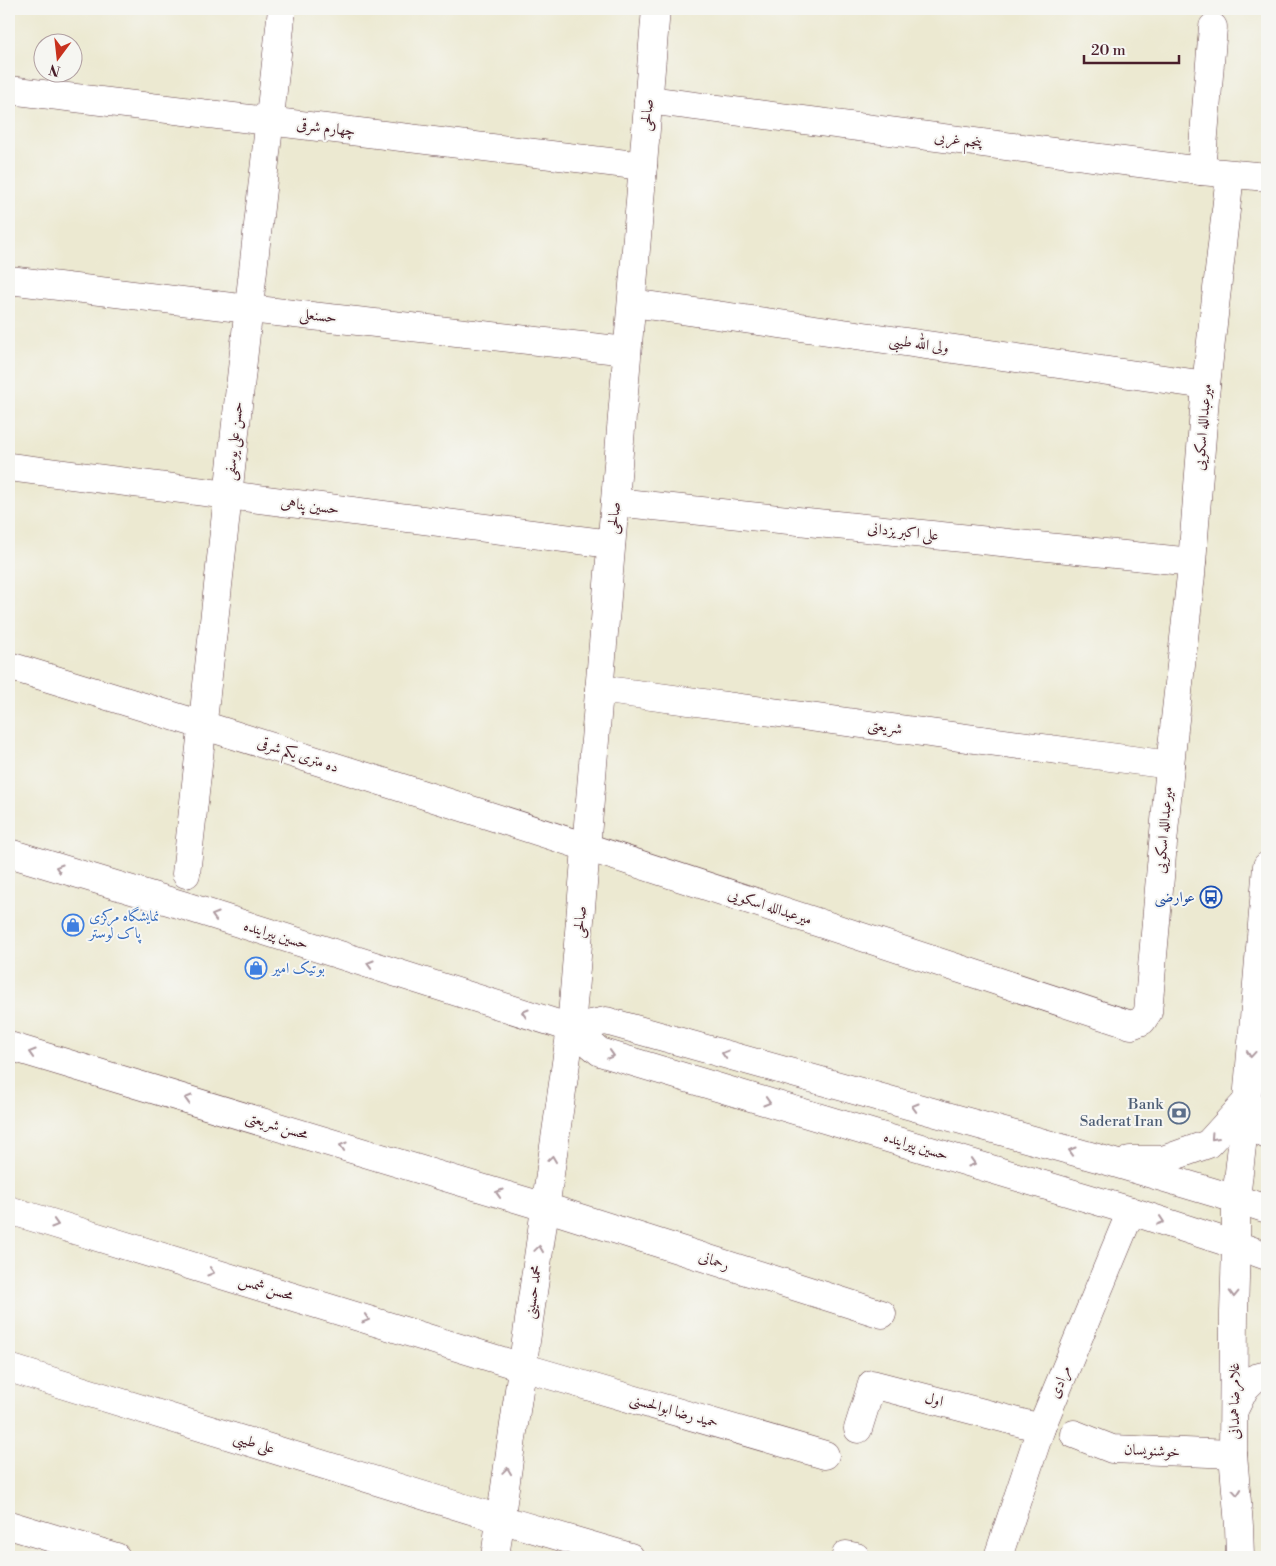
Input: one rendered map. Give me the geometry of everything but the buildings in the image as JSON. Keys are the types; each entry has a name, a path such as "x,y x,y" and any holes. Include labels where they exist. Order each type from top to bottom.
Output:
{"street":[{"name":"حسن علی یوسفی","path":"186,874 282,9"},
{"name":"صالحی","path":"571,1028 656,9"},
{"path":"1201,171 1213,27"},
{"name":"چهارم شرقی","path":"9,90 643,166"},
{"name":"پنجم غربی","path":"648,100 1201,171 1267,177"},
{"name":"میرعبدالله اسکویی","path":"586,847 1131,1025 1142,1021 1148,1012 1170,765 1192,562 1206,385 1230,174"},
{"name":"حسنعلی","path":"9,280 628,351"},
{"name":"ولی الله طیبی","path":"632,303 1206,385"},
{"name":"حسین پناهی","path":"9,467 612,544"},
{"name":"علی اکبر یزدانی","path":"615,502 1192,562"},
{"name":"ده متری یکم شرقی","path":"9,666 202,724 586,847"},
{"name":"شریعتی","path":"599,689 1170,765"},
{"name":"حسین پیراینده","path":"9,853 182,905 571,1028 600,1052 1131,1211 1267,1256"},
{"name":"غلامرضا همدانی","path":"1240,1557 1240,1526 1233,1454 1236,1199 1247,1100 1267,866"},
{"path":"571,1028 606,1020 1101,1159 1267,1209"},
{"name":"محمد حسینی","path":"495,1557 571,1028"},
{"name":"محسن شریعتی","path":"9,1046 546,1207"},
{"path":"1101,1159 1164,1160 1208,1144 1247,1100 1262,1132 1267,1135"},
{"name":"رحمانی","path":"546,1207 882,1314"},
{"name":"محسن شمس","path":"9,1210 522,1367"},
{"name":"مرادی","path":"998,1557 1041,1428 1131,1211"},
{"name":"حمید رضا ابوالحسنی","path":"522,1367 825,1455"},
{"name":"علی طیبی","path":"9,1368 630,1557"},
{"path":"1234,1410 1245,1388 1255,1378 1267,1375"},
{"name":"اول","path":"858,1429 872,1384 1041,1428"},
{"name":"خوشنویسان","path":"1074,1434 1112,1449 1233,1454"},
{"path":"9,1525 116,1557"}],"place":[{"name":"عوارضی","path":"1211,897"},
{"name":"نمایشگاه مرکزی پاک لوستر","path":"73,925"},
{"name":"بوتیک امیر","path":"256,968"},
{"name":"Bank Saderat Iran","path":"1179,1113"}]}
